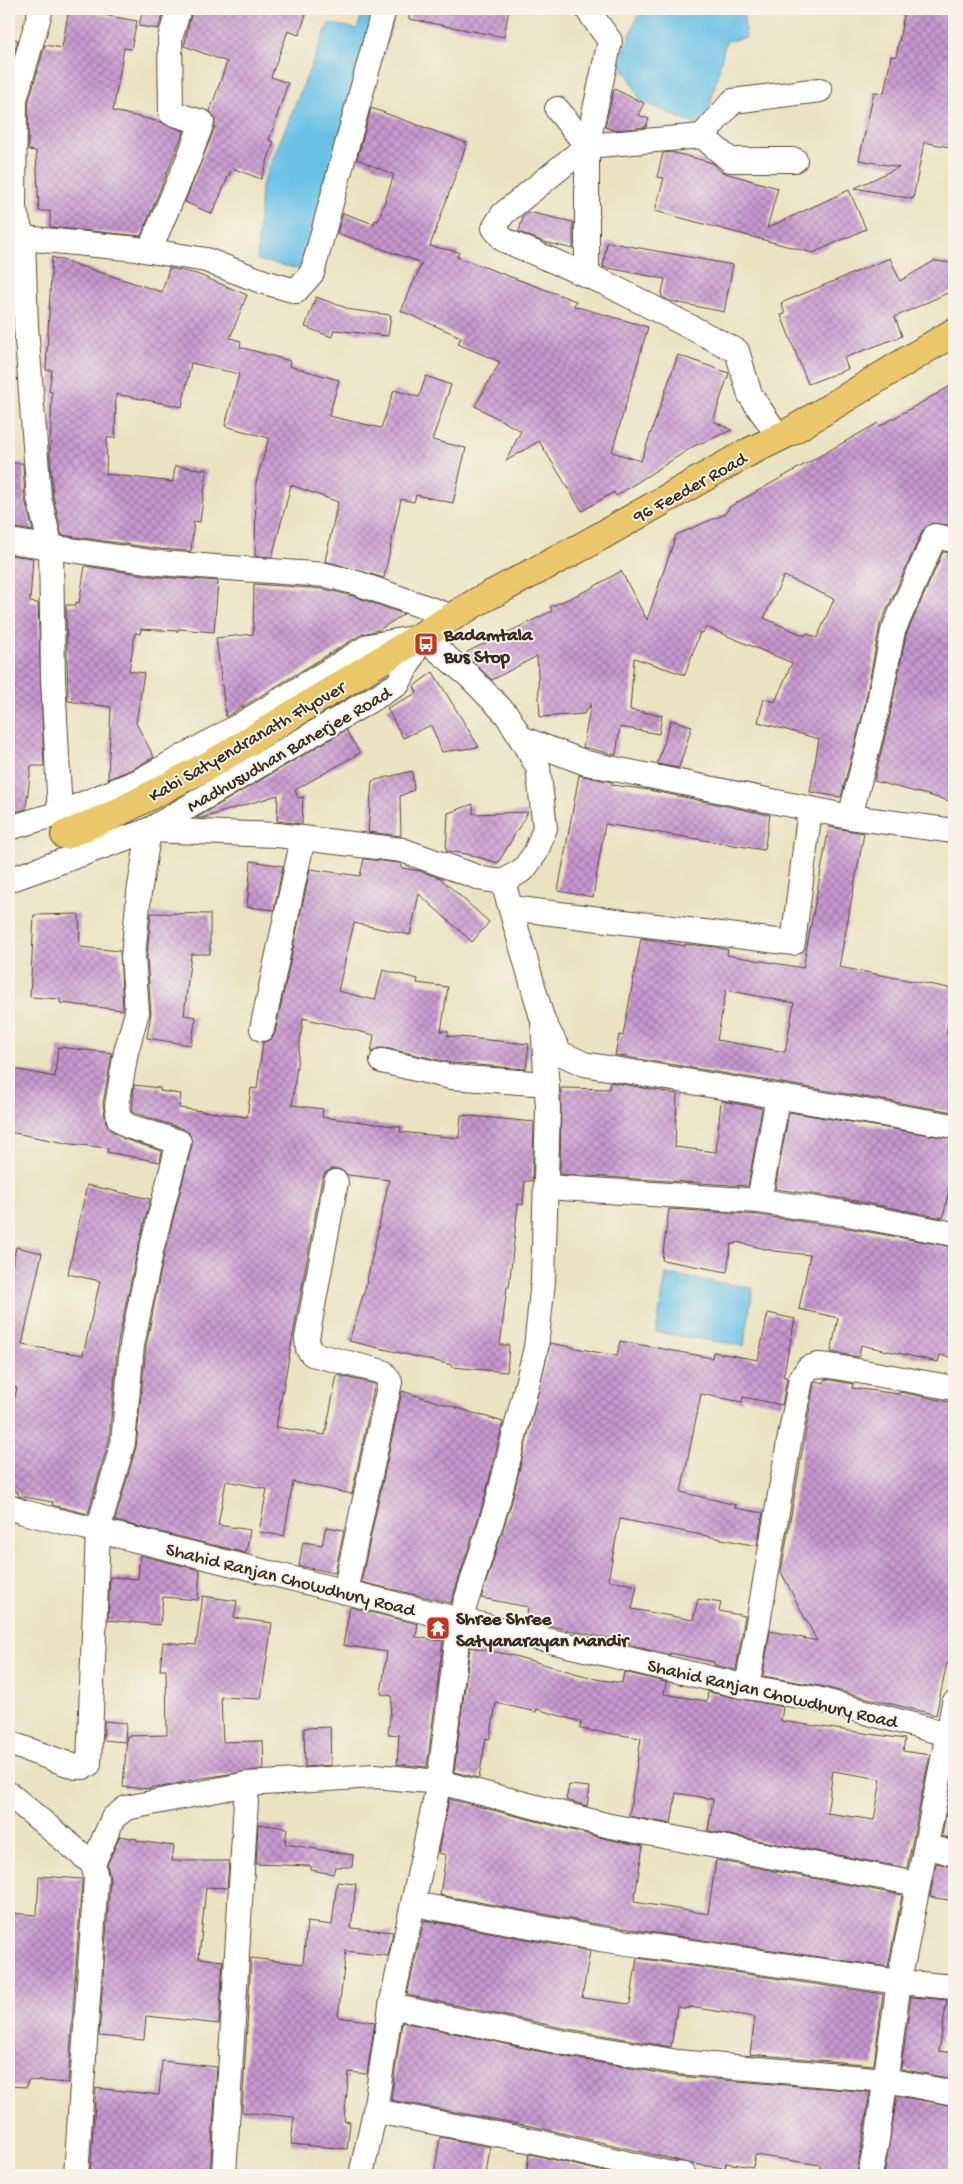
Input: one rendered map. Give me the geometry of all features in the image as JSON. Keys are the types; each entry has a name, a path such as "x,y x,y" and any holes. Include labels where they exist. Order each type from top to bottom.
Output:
{"main road":[{"name":"96 Feeder Road","path":"422,637 453,617 745,454 779,437 954,332"},
{"name":"Kabi Satyendranath Flyover","path":"62,824 113,815 170,787 422,637"}],"street":[{"path":"41,9 16,99 14,209 23,238 26,326 39,498 51,548 53,679 62,824"},
{"path":"149,251 189,158 202,122 172,113 170,38 179,9"},
{"path":"23,238 149,251 206,260 264,282 296,290 312,273 384,9"},
{"path":"587,9 610,41 587,146 587,276"},
{"path":"779,437 750,395 737,351 605,283 504,240 494,228 503,214 587,146 702,136 733,101 820,90"},
{"path":"557,109 587,146"},
{"path":"702,136 730,160 795,160"},
{"path":"850,817 876,712 893,631 935,536 954,540"},
{"path":"9,541 159,563 326,575 357,583 453,617"},
{"path":"9,828 62,824 242,724 369,646 422,637 469,676 501,708 521,738 538,767 545,828 536,852 524,869 503,882 483,878 402,850 277,834 149,830 139,893 133,957 137,1012 126,1052 117,1106 119,1119 128,1126 179,1142 151,1251 132,1345 123,1443 98,1530 89,1764 84,1767 76,1767 9,1744"},
{"name":"Madhusudhan Banerjee Road","path":"9,880 149,830 398,684 422,637"},
{"path":"521,738 586,763 850,817 954,830"},
{"path":"511,908 793,943 810,809"},
{"path":"262,1029 303,838"},
{"path":"503,882 543,1021 560,1053 584,1064 954,1126"},
{"path":"361,2175 375,2112 391,2006 439,1782 460,1620 498,1501 536,1348 543,1281 548,1109 543,1021"},
{"path":"382,1061 451,1077 547,1084"},
{"path":"759,1201 778,1097"},
{"path":"336,1182 307,1338 308,1349 312,1354 382,1372 388,1377 390,1382 345,1592"},
{"path":"546,1187 759,1201 843,1213 954,1234"},
{"path":"747,1687 801,1379 808,1368 818,1365 830,1366 954,1388"},
{"name":"Shahid Ranjan Chowdhury Road","path":"9,1507 460,1620 747,1687 817,1699 951,1735"},
{"path":"870,2175 886,2080 899,1982 918,1884 951,1735 954,1703"},
{"path":"76,2175 96,1878 93,1864 112,1818 126,1808 247,1784 375,1776 439,1782 610,1826 918,1884"},
{"path":"224,2175 247,1784"},
{"path":"9,1794 93,1864"},
{"path":"927,1846 954,1854"},
{"path":"414,1904 600,1938 899,1982 954,1987"},
{"path":"391,2006 565,2043 678,2062 886,2080 954,2093"},
{"path":"375,2112 538,2142 666,2173 684,2175"}],"water":[{"path":"364,9 397,9 314,272 257,260 261,187 329,23 357,29"},
{"path":"653,9 743,9 746,38 726,41 704,129 640,100 631,80 619,64 637,17"},
{"path":"666,1274 753,1288 744,1346 656,1332"}],"building":[{"path":"69,9 137,21 131,49 124,48 113,111 161,122 184,131 141,236 50,227 50,211 39,211 36,151 28,150 29,101 45,45 62,48"},
{"path":"143,9 165,9 158,29 139,26"},
{"path":"192,9 308,9 299,35 288,31 271,77 288,83 269,140 274,142 261,179 232,168 212,214 185,202 215,127 215,119 210,111 227,62 184,46"},
{"path":"410,9 509,9 504,37 409,19"},
{"path":"905,9 954,9 954,148 924,142 913,199 855,188 899,167 859,160 874,92 884,93 891,56 896,57"},
{"path":"9,38 18,40 9,71"},
{"path":"614,89 644,103 638,115 649,119 646,127 613,130 605,127"},
{"path":"371,108 467,143 430,246 459,252 457,257 576,301 574,306 648,327 612,452 641,461 678,355 729,373 713,421 732,430 694,446 616,496 614,492 582,511 539,441 506,461 521,431 475,406 500,362 458,344 461,337 401,311 422,263 337,233 343,213 374,224 375,220 378,221 394,175 357,159"},
{"path":"671,152 713,163 721,172 778,188 767,228 849,190 866,229 813,253 655,211 664,178 657,177 663,153"},
{"path":"528,212 573,222 573,249 544,242 519,232 523,216"},
{"path":"607,242 733,265 724,312 670,301 661,296 665,279 603,267"},
{"path":"52,257 162,292 169,268 197,274 247,295 230,338 241,341 240,347 290,361 289,366 339,380 329,416 381,428 394,390 419,397 426,376 451,385 432,440 466,448 453,503 416,495 414,502 401,499 384,578 325,561 338,502 291,485 272,557 255,556 256,482 269,438 225,426 239,374 191,363 182,407 116,394 115,438 107,438 106,474 173,482 175,466 207,470 200,522 194,521 191,551 160,549 62,535 53,496 50,455 52,392 49,391 52,370 46,370"},
{"path":"890,258 900,281 934,261 954,263 954,290 895,317 902,336 844,358 848,369 808,384 781,315 785,314 781,303"},
{"path":"316,297 352,310 391,315 388,336 334,330 332,337 305,327"},
{"path":"954,384 954,526 932,523 923,530 880,625 864,709 841,797 810,792 819,739 758,722 764,699 775,702 792,663 706,627 703,633 700,632 685,675 634,658 630,710 662,715 659,734 620,727 616,755 583,747 591,703 584,714 540,717 537,656 492,680 472,661 467,652 552,611 550,607 588,590 621,571 647,620 676,535 725,514 729,507 878,423 880,426","holes":["784,576 834,599 817,638 806,633 805,636 764,618"]},
{"path":"9,463 23,463 25,499 33,531 11,527"},
{"path":"943,552 954,553 954,802 874,781 906,635"},
{"path":"9,555 33,558 30,602 38,603 44,766 31,766 26,809 9,814"},
{"path":"85,566 158,577 218,581 214,632 178,629 178,631 141,629 140,634 135,633 129,671 144,673 136,723 154,757 133,769 108,779 111,707 68,701 66,605 76,605 76,602 79,603"},
{"path":"254,584 324,589 353,596 404,614 379,630 362,634 226,717 216,638 253,634"},
{"path":"433,672 479,747 442,752 431,725 403,738 387,708 417,693 414,686"},
{"path":"671,720 692,726 679,768 657,764"},
{"path":"346,730 360,753 295,790 298,798 303,797 302,824 277,821 278,795 203,818 196,818"},
{"path":"412,771 414,790 400,796 401,836 368,832 372,781"},
{"path":"579,775 612,782 612,785 649,790 770,815 764,850 605,824 593,897 558,891"},
{"path":"473,804 473,814 528,812 498,863 467,854 446,851 448,813"},
{"path":"829,827 864,833 839,967 954,989 946,1034 954,1035 954,1112 615,1055 619,1035 623,1036 641,938 685,946 685,944 715,947 728,950 727,955 803,968","holes":["726,990 794,1003 785,1052 717,1040"]},
{"path":"364,859 399,863 402,868 420,871 440,878 489,922 472,942 419,894 410,935 354,923 338,991 375,1000 383,970 418,979 417,983 448,987 441,1031 448,1031 448,1036 529,1044 526,1069 453,1063 385,1048 378,1048 371,1053 374,1035 303,1018 292,1105 323,1109 322,1117 401,1127 400,1132 459,1138 461,1115 534,1122 532,1181 525,1181 523,1205 518,1204 509,1287 507,1287 500,1345 509,1345 507,1372 452,1367 452,1365 349,1341 365,1289 389,1180 348,1175 339,1169 331,1169 325,1173 322,1179 276,1427 325,1435 337,1375 375,1384 352,1494 293,1482 284,1536 259,1532 267,1489 226,1481 218,1525 250,1530 246,1553 115,1521 136,1447 146,1347 164,1254 192,1145 189,1133 184,1129 132,1112 134,1085 160,1088 160,1091 181,1094 179,1108 247,1117 251,1088 257,1089 263,1042 272,1039 275,1032 310,869 360,876"},
{"path":"251,861 283,866 274,910 247,907"},
{"path":"151,913 210,914 210,954 191,954 184,1015 196,1017 191,1045 147,1038 151,1013 147,957"},
{"path":"79,914 80,947 120,951 123,1010 60,1003 60,999 30,997 34,915"},
{"path":"58,1047 112,1053 103,1104 106,1122 111,1130 124,1139 162,1151 160,1162 107,1152 108,1148 71,1144 9,1132 9,1068 55,1077"},
{"path":"610,1082 677,1094 675,1147 716,1152 721,1101 762,1108 748,1186 560,1174 561,1088 609,1089"},
{"path":"789,1112 954,1139 954,1180 951,1180 943,1218 846,1199 775,1189"},
{"path":"87,1185 150,1199 118,1342 109,1440 88,1514 52,1505 53,1502 18,1496 18,1492 9,1490 9,1423 17,1388 9,1386 9,1279 16,1247 42,1253 22,1345 83,1355 100,1281 68,1274"},
{"path":"669,1209 758,1215 841,1227 954,1247 954,1358 940,1355 938,1362 861,1345 859,1357 831,1352 838,1318 799,1309 810,1255 774,1251 736,1242 731,1244 727,1272 662,1260"},
{"path":"768,1313 795,1319 783,1377 787,1377 782,1405 743,1397 742,1402 701,1394 681,1492 736,1505 735,1508 763,1513 757,1546 620,1519 608,1580 637,1586 632,1609 693,1620 698,1599 721,1603 719,1611 745,1616 736,1670 714,1665 714,1662 670,1653 670,1655 629,1645 630,1643 526,1621 528,1607 481,1598 511,1504 550,1343 617,1356 620,1341 712,1358 713,1352 758,1360"},
{"path":"825,1379 853,1384 852,1388 899,1394 900,1392 954,1403 954,1641 949,1664 947,1663 936,1715 820,1686 763,1676 770,1631 817,1641 781,1572 814,1384 816,1381 824,1383"},
{"path":"402,1391 503,1422 485,1497 451,1603 361,1582"},
{"path":"326,1527 344,1530 335,1573 299,1566 303,1542 322,1545"},
{"path":"140,1555 200,1570 198,1600 163,1597 160,1625 108,1620 110,1577 138,1579"},
{"path":"203,1596 237,1601 234,1618 272,1623 261,1699 221,1697 223,1742 263,1741 264,1769 202,1778 162,1787 152,1787 151,1789 123,1787 127,1736 167,1735 166,1670 160,1670 163,1642 196,1645"},
{"path":"350,1607 418,1624 416,1637 443,1641 427,1767 397,1764 399,1735 388,1734 392,1696 381,1694 387,1652 343,1645"},
{"path":"470,1647 511,1655 596,1679 622,1683 624,1672 666,1682 664,1694 707,1701 708,1692 783,1707 781,1721 905,1739 903,1751 930,1755 907,1868 708,1831 713,1799 676,1793 671,1824 629,1816 641,1738 580,1729 581,1722 537,1709 536,1712 496,1703 490,1739 486,1738 479,1778 454,1772","holes":["833,1771 881,1779 874,1820 827,1813"]},
{"path":"104,1721 126,1723 125,1742 104,1740"},
{"path":"330,1727 331,1765 305,1767 304,1728"},
{"path":"569,1785 590,1787 587,1806 566,1800"},
{"path":"449,1799 607,1839 643,1846 634,1902 708,1914 716,1860 902,1895 888,1967 602,1925 440,1895 446,1855 438,1853"},
{"path":"946,1813 954,1814 954,1840 942,1836"},
{"path":"258,1824 287,1828 285,1844 353,1855 352,1867 335,1867 333,1874 311,1870 311,1866 256,1864"},
{"path":"120,1836 137,1839 137,1841 174,1846 172,1861 229,1861 227,1888 206,1887 199,1958 223,1961 219,2024 146,2016 144,2040 99,2036 110,1879 107,1865"},
{"path":"936,1863 954,1867 954,1901 930,1897"},
{"path":"39,1876 82,1879 68,2083 28,2080 27,2087 9,2086 9,1913 37,1915"},
{"path":"337,1882 356,1884 351,1928 393,1932 388,1956 346,1951 338,2017 375,2022 367,2074 349,2072 344,2121 350,2122 347,2149 291,2144 294,2117 242,2112 251,1958 303,1964 307,1922 332,1925"},
{"path":"424,1920 590,1951 582,1998 630,2004 637,1958 883,1994 874,2065 750,2054 755,2017 689,2007 689,2009 677,2007 671,2047 568,2029 407,1995"},
{"path":"911,1997 947,2000 939,2051 954,2053 954,2079 901,2069"},
{"path":"402,2022 562,2056 676,2076 870,2092 857,2175 818,2175 820,2165 755,2155 753,2167 726,2163 725,2168 692,2164 541,2128 391,2100"},
{"path":"162,2061 217,2067 210,2175 90,2175 96,2088 159,2095"},
{"path":"897,2096 954,2106 954,2175 884,2175"},
{"path":"440,2137 490,2147 486,2175 434,2175"},
{"path":"529,2154 535,2155 617,2175 526,2175"}],"place":[{"name":"Badamtala Bus Stop","path":"426,644"},
{"name":"Shree Shree Satyanarayan Mandir","path":"438,1628"}]}
